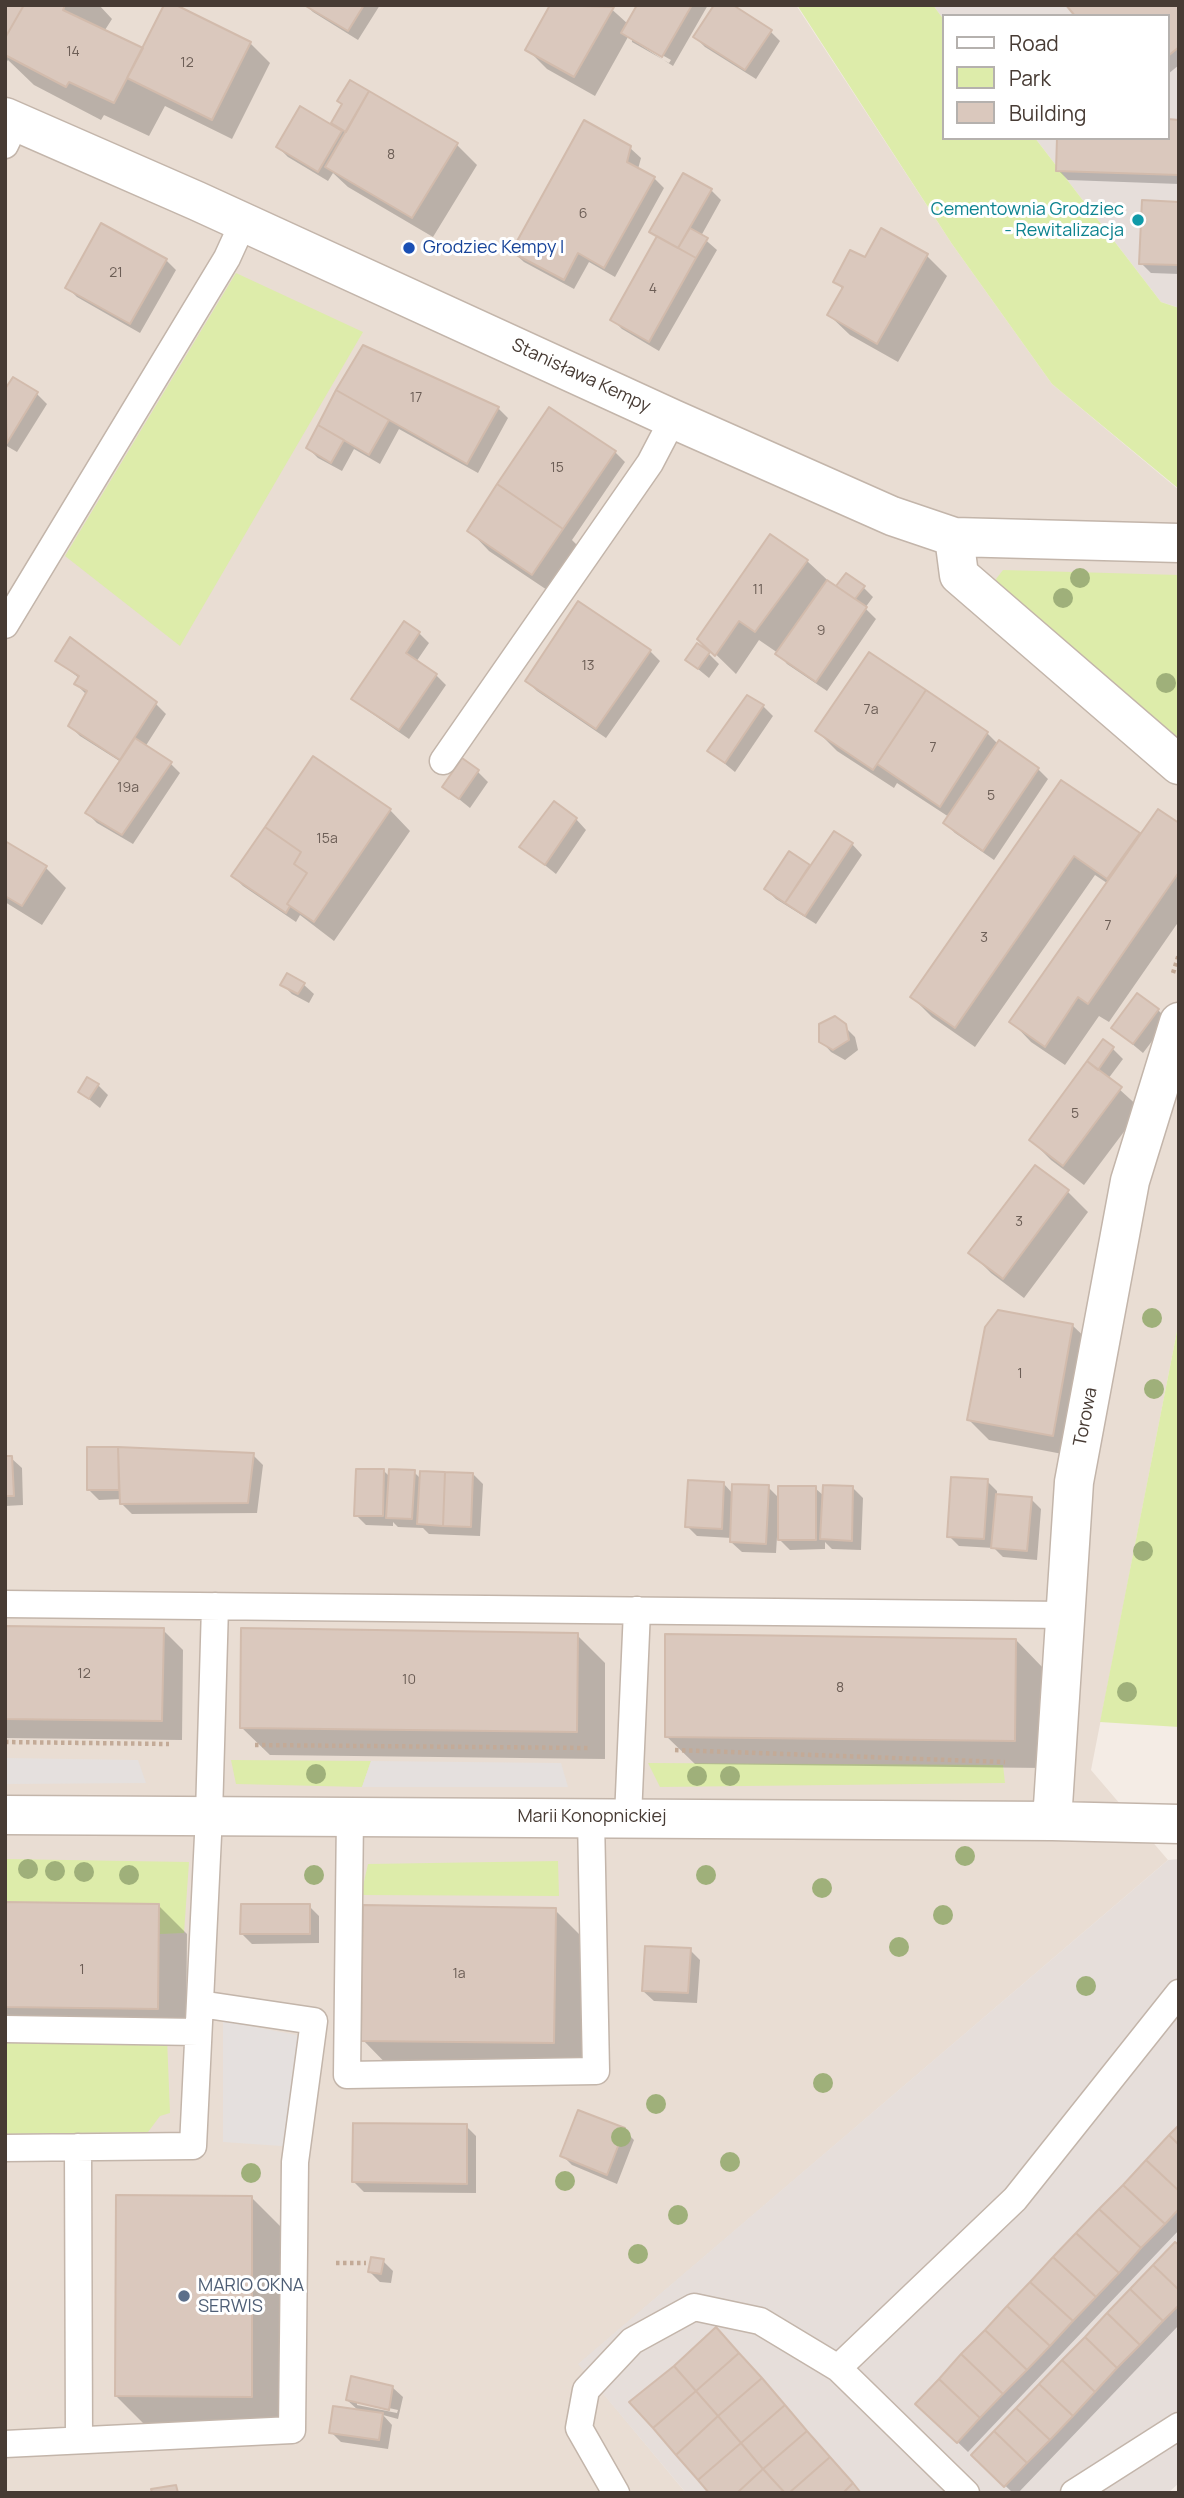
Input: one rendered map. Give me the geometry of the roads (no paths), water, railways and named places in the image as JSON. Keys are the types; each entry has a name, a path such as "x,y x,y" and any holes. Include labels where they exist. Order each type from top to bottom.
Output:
{"street":[{"name":"Stanisława Kempy","path":"9,128 243,223 892,516 954,537 1179,543"},
{"path":"954,537 959,576 1179,765"},
{"name":"Torowa","path":"1052,1821 1073,1482 1127,1195 1179,1022"},
{"name":"Marii Konopnickiej","path":"5,1815 628,1817 1179,1824"}],"lane":[{"path":"5,625 227,258 243,223"},
{"path":"443,761 650,463 673,419"},
{"path":"5,1604 1065,1615"},
{"path":"5,2148 193,2146 209,1815 215,1606"},
{"path":"628,1817 637,1610"},
{"path":"350,1815 347,2075 596,2071 591,1818"},
{"path":"838,2368 1015,2199 1179,1993"},
{"path":"200,2004 314,2021 348,2014"},
{"path":"5,2444 292,2430 295,2162 314,2021"},
{"path":"5,2029 198,2032"},
{"path":"79,2147 79,2440"},
{"path":"615,2493 579,2428 586,2390 632,2341 694,2307 760,2321 838,2368 966,2493"},
{"path":"1074,2493 1179,2426"}],"place":[{"name":"Cementownia Grodziec - Rewitalizacja","path":"1138,220"},
{"name":"Grodziec Kempy I","path":"409,248"},
{"name":"MARIO OKNA SERWIS","path":"184,2296"}]}
